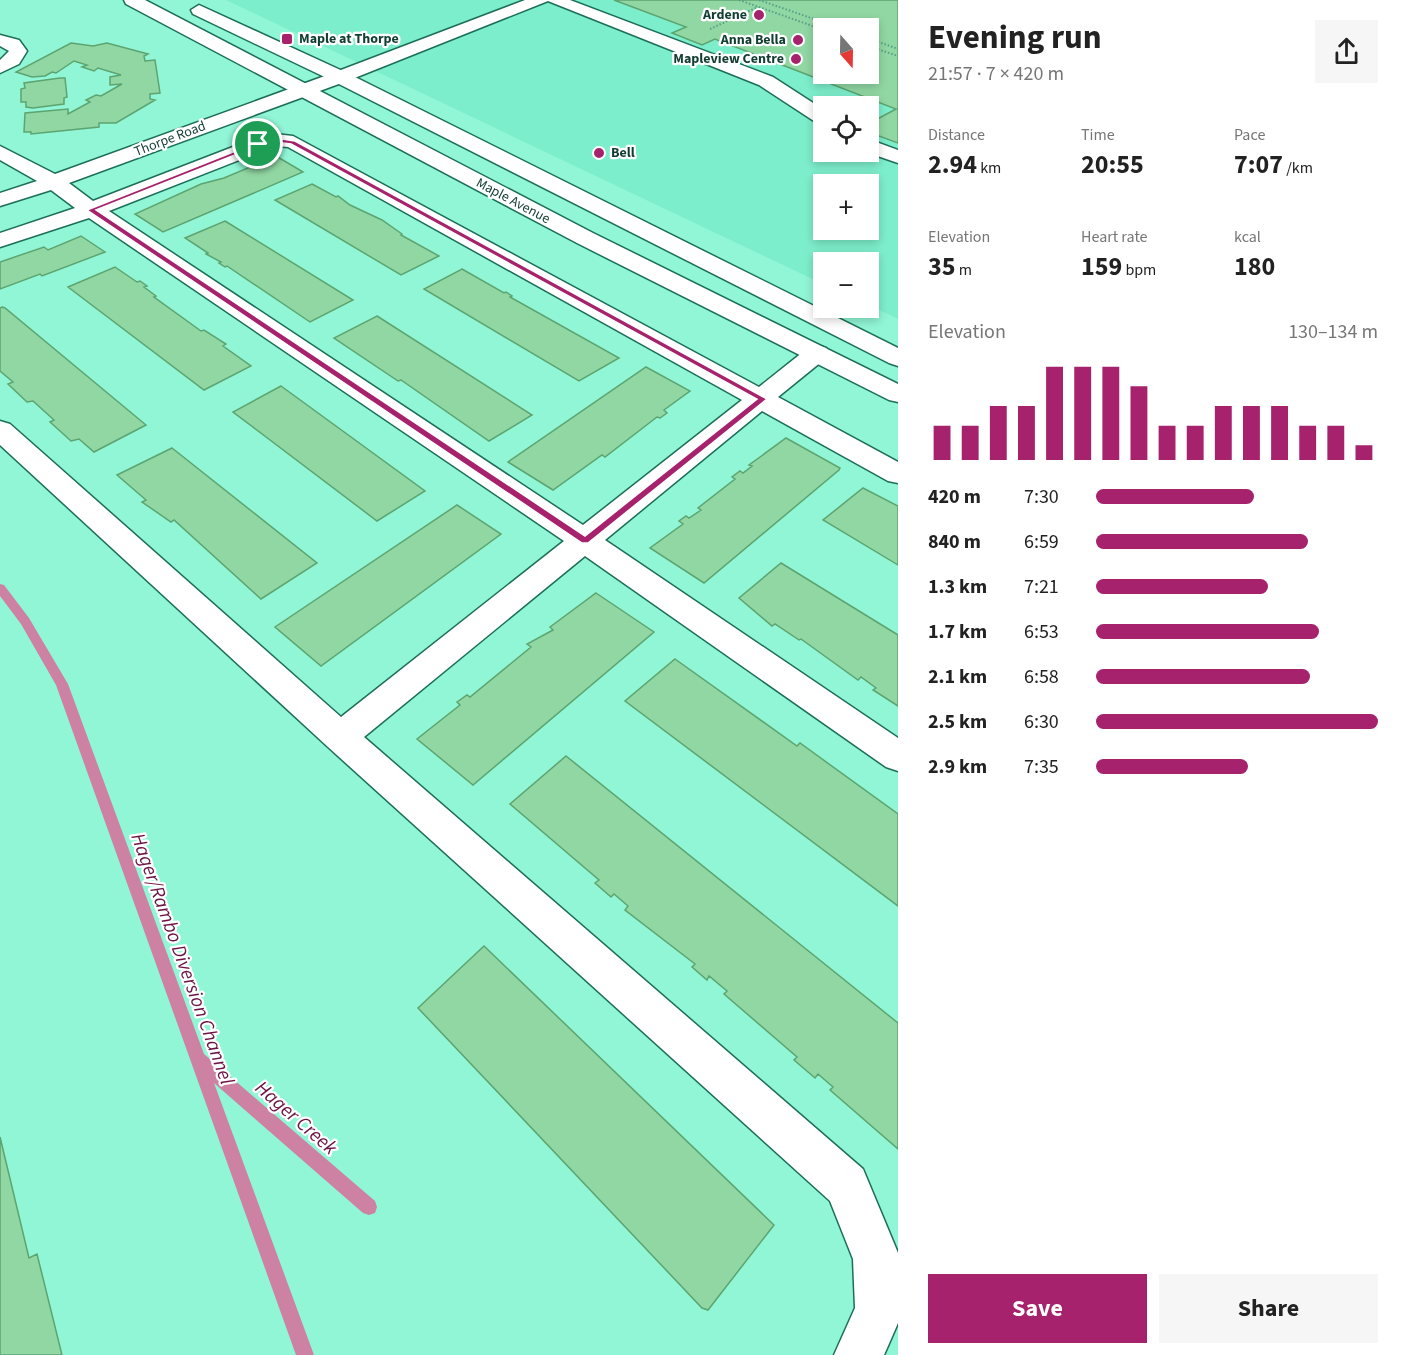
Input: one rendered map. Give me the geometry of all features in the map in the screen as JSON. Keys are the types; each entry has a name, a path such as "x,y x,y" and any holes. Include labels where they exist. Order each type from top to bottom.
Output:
{"main road":[{"name":"Maple Avenue","path":"132,0 216,42 300,90 585,238 898,394"},
{"name":"Thorpe Road","path":"0,200 340,77 540,0"},
{"path":"555,0 766,81 813,112"},
{"name":"Maple Avenue","path":"187,4 340,77 898,358"},
{"path":"0,40 13,44 18,51 13,60 0,68"},
{"path":"0,240 91,210 258,144 275,140 293,142 898,474"},
{"path":"879,149 898,157"},
{"path":"0,152 54,182 91,210 108,219 585,541 898,757"},
{"path":"340,737 763,399 817,353"},
{"path":"0,430 340,737 847,1185 877,1259 879,1310 859,1355"}],"path":[{"path":"739,0 813,26"},
{"path":"759,0 813,19"},
{"path":"767,3 774,0"},
{"path":"675,45 758,7"},
{"path":"879,42 898,49"},
{"path":"879,49 898,55"}],"shaded area":[{"path":"226,0 898,0 898,319 879,310 879,252 813,252 813,279"}],"building":[{"name":"Mapleview Centre","path":"614,0 898,0 898,143 879,136 879,118 896,109 879,102 879,96 862,96 831,84 879,84 879,18 813,18 813,77 715,39 702,45 672,33 686,27"},
{"path":"71,43 93,46 107,43 148,54 144,56 145,61 155,60 160,93 150,94 150,99 155,100 116,123 99,123 99,127 31,134 31,132 24,132 25,113 68,109 68,114 90,102 86,100 96,95 101,96 122,84 110,85 110,77 121,75 98,68 94,71 82,67 87,65 74,61 56,73 52,72 45,76 32,77 16,72"},
{"path":"65,78 67,97 64,98 64,104 33,108 26,107 26,102 21,102 21,89 25,88 24,83"},
{"path":"276,156 303,172 163,232 135,214 201,184 224,178"},
{"path":"312,184 382,220 401,235 439,256 401,275 275,200"},
{"path":"225,221 353,300 310,322 185,238"},
{"path":"81,236 105,252 0,289 0,262 44,247 48,250"},
{"path":"115,267 147,286 144,287 156,296 154,297 201,331 204,330 226,344 223,346 251,366 204,390 68,287"},
{"path":"462,269 619,358 579,381 424,289"},
{"path":"2,307 146,425 94,452 79,439 71,441 50,422 54,420 33,401 27,402 8,384 13,382 0,371 0,308"},
{"path":"377,316 532,415 489,441 401,380 398,381 334,338"},
{"path":"646,367 690,391 664,410 667,413 660,418 657,417 605,457 602,455 553,490 508,462"},
{"path":"281,386 425,491 377,521 233,412"},
{"path":"786,438 840,468 839,470 704,583 650,548 683,524 679,521 701,510 698,508 735,479 732,477 740,471 743,473 752,466 749,465"},
{"path":"172,448 317,563 261,599 174,520 171,522 142,502 146,500 117,475"},
{"path":"863,488 898,506 898,565 823,520"},
{"path":"457,505 501,534 321,666 275,627"},
{"path":"781,563 898,635 898,706 873,690 876,688 861,677 858,680 801,639 799,640 775,624 772,626 739,598"},
{"path":"596,593 654,632 473,785 417,739 460,705 457,702 467,695 470,697 531,647 527,644 553,630 550,627"},
{"path":"675,659 797,746 800,743 898,814 898,906 625,701"},
{"path":"566,756 898,1023 898,1149 830,1090 833,1087 818,1074 815,1078 794,1060 797,1057 724,994 727,991 709,976 707,980 692,967 695,964 625,910 628,906 614,894 611,897 595,883 599,880 510,804"},
{"path":"484,946 774,1225 708,1310 702,1308 418,1008"},
{"path":"0,1137 29,1258 37,1254 62,1355 0,1355"}],"waterway":[{"name":"Hager/Rambo Diversion Channel","path":"0,588 25,621 62,684 305,1355"},
{"name":"Hager Creek","path":"200,1060 369,1207"}],"place":[{"name":"Ardene","path":"759,15"},
{"name":"Maple at Thorpe","path":"287,39"},
{"name":"Anna Bella","path":"798,40"},
{"name":"Mapleview Centre","path":"796,59"},
{"name":"Bell","path":"599,153"}],"route":[{"path":"275,140 293,142 763,399 585,541 108,219 91,210 258,144 275,140"}]}
